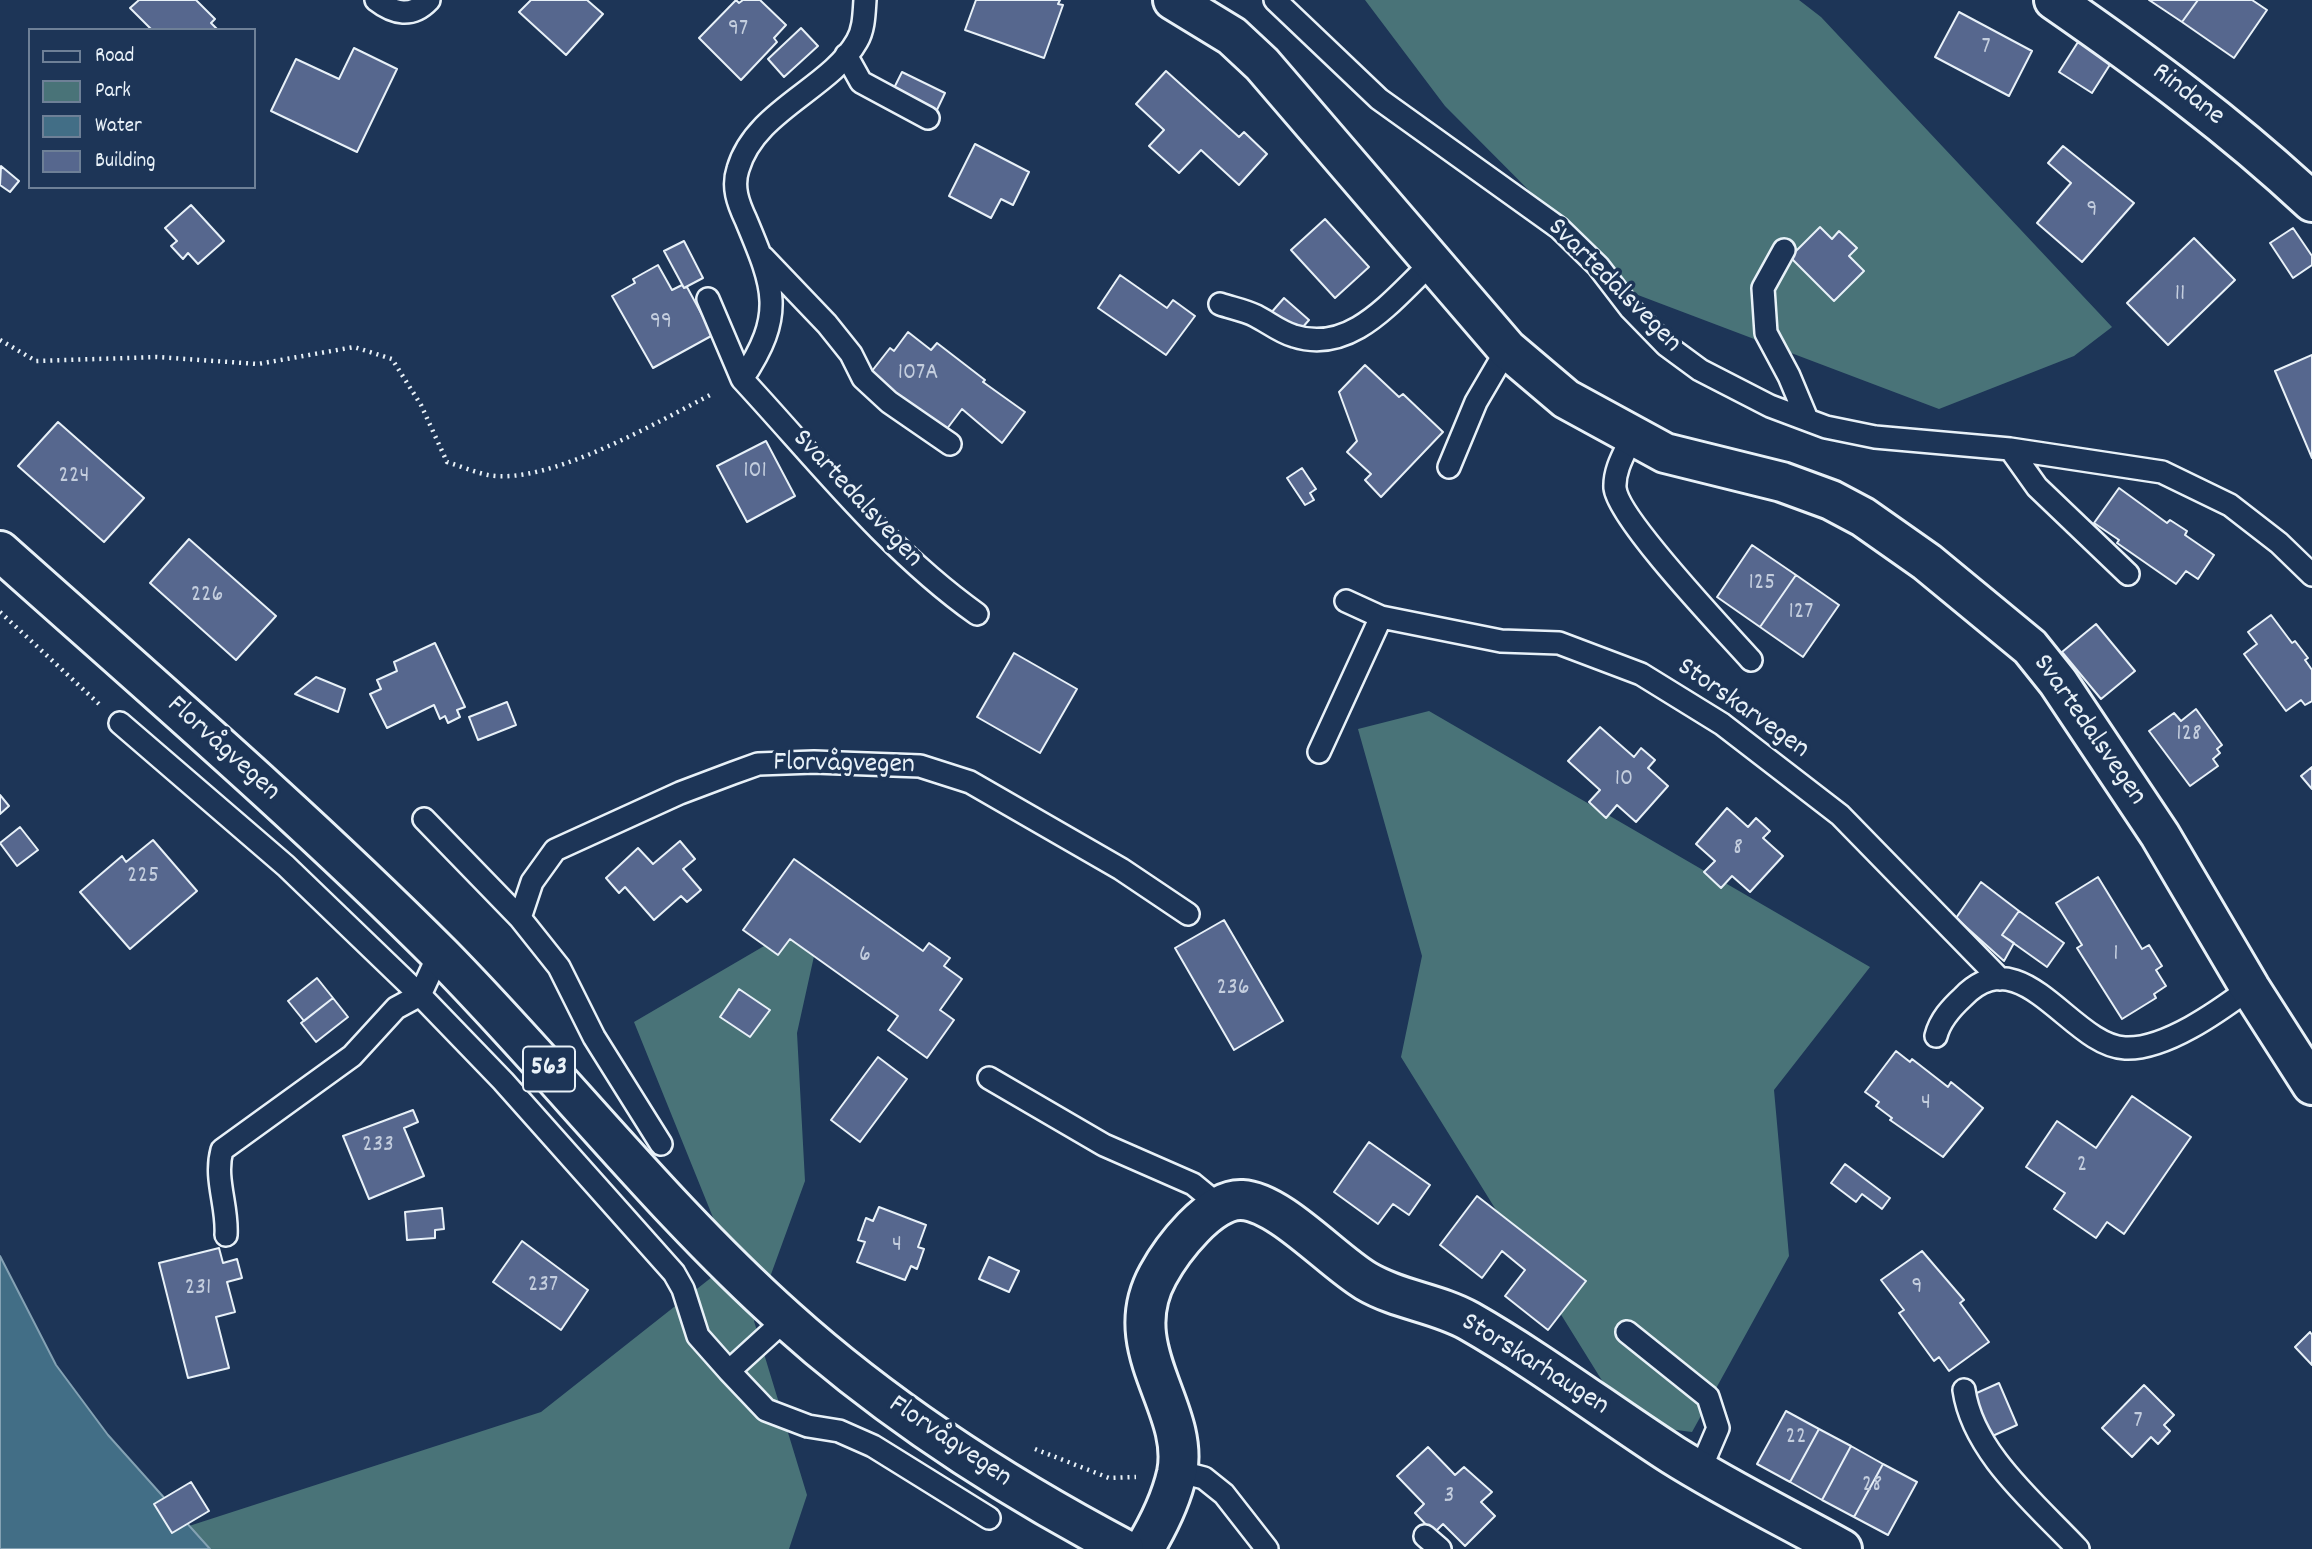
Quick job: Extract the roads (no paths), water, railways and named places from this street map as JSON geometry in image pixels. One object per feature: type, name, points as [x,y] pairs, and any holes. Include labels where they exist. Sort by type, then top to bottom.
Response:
[{"type":"street","name":"Svartedalsvegen","points":[[1173,0],[1222,30],[1262,64],[1507,349],[1566,400],[1632,438],[1665,453],[1782,482],[1831,500],[1863,517],[1919,555],[2030,647],[2058,682],[2160,835],[2250,988],[2312,1085]]},
{"type":"street","name":"Rindane","points":[[2054,0],[2194,100],[2267,160],[2312,202]]},
{"type":"street","name":"Florvågvegen","points":[[0,551],[333,851],[439,954],[526,1043],[694,1229],[786,1319],[928,1432],[1029,1496],[1124,1549]]},
{"type":"street","name":"Storskarhaugen","points":[[1144,1549],[1160,1522],[1177,1471],[1175,1435],[1146,1338],[1146,1304],[1157,1277],[1173,1250],[1193,1226],[1222,1207],[1240,1200],[1268,1208],[1362,1278],[1386,1292],[1467,1320],[1700,1470],[1842,1549]]},
{"type":"lane","points":[[376,0],[390,10],[404,13],[421,8],[429,0]]},
{"type":"lane","points":[[743,379],[763,347],[772,313],[773,294],[760,252],[737,199],[738,167],[746,150],[775,115],[846,55],[862,28],[865,0]]},
{"type":"lane","name":"Svartedalsvegen","points":[[1275,0],[1379,99],[1559,228],[1598,266],[1631,309],[1666,345],[1700,370],[1770,405],[1826,427],[1875,436],[2010,449],[2162,472],[2230,505],[2279,543],[2312,575]]},
{"type":"lane","points":[[846,55],[861,82],[928,118]]},
{"type":"lane","points":[[1784,250],[1763,288],[1766,333],[1789,376],[1807,419]]},
{"type":"lane","points":[[760,252],[827,324],[850,354],[863,378],[889,402],[950,444]]},
{"type":"lane","points":[[1220,304],[1254,315],[1292,336],[1308,340],[1340,337],[1364,327],[1433,262]]},
{"type":"lane","name":"Svartedalsvegen","points":[[708,299],[743,379],[909,558],[935,584],[977,614]]},
{"type":"lane","points":[[1449,467],[1476,402],[1507,349]]},
{"type":"lane","points":[[1632,438],[1616,472],[1615,491],[1623,507],[1683,586],[1751,660]]},
{"type":"lane","points":[[2010,449],[2036,487],[2128,574]]},
{"type":"lane","name":"Storskarvegen","points":[[1346,601],[1381,617],[1500,641],[1559,643],[1641,674],[1722,724],[1840,815],[2000,979],[2017,982],[2053,1003],[2089,1033],[2122,1048],[2139,1048],[2175,1036],[2250,988]]},
{"type":"lane","points":[[1319,752],[1381,617]]},
{"type":"lane","name":"Florvågvegen","points":[[120,723],[286,866],[420,995],[503,1081],[674,1273],[683,1289],[698,1336],[766,1410],[808,1426],[839,1431],[873,1446],[989,1518]]},
{"type":"lane","name":"Florvågvegen","points":[[520,918],[532,882],[555,850],[680,793],[758,764],[814,762],[919,766],[970,782],[1121,869],[1188,914]]},
{"type":"lane","points":[[424,820],[520,918],[559,967],[594,1037],[661,1144]]},
{"type":"lane","points":[[226,1236],[225,1201],[219,1179],[222,1150],[352,1056],[396,1008],[420,995],[439,954]]},
{"type":"lane","points":[[1936,1036],[1950,1009],[1971,988],[1984,981],[2000,979]]},
{"type":"lane","points":[[989,1078],[1104,1145],[1193,1184],[1222,1207]]},
{"type":"lane","points":[[729,1371],[786,1319]]},
{"type":"lane","points":[[1627,1332],[1708,1397],[1718,1428],[1700,1470]]},
{"type":"lane","points":[[1964,1390],[1969,1417],[1987,1446],[2015,1481],[2078,1549]]},
{"type":"lane","points":[[1177,1471],[1204,1478],[1224,1494],[1267,1549]]},
{"type":"water","points":[[0,1256],[56,1365],[108,1435],[210,1549],[0,1549]]}]
